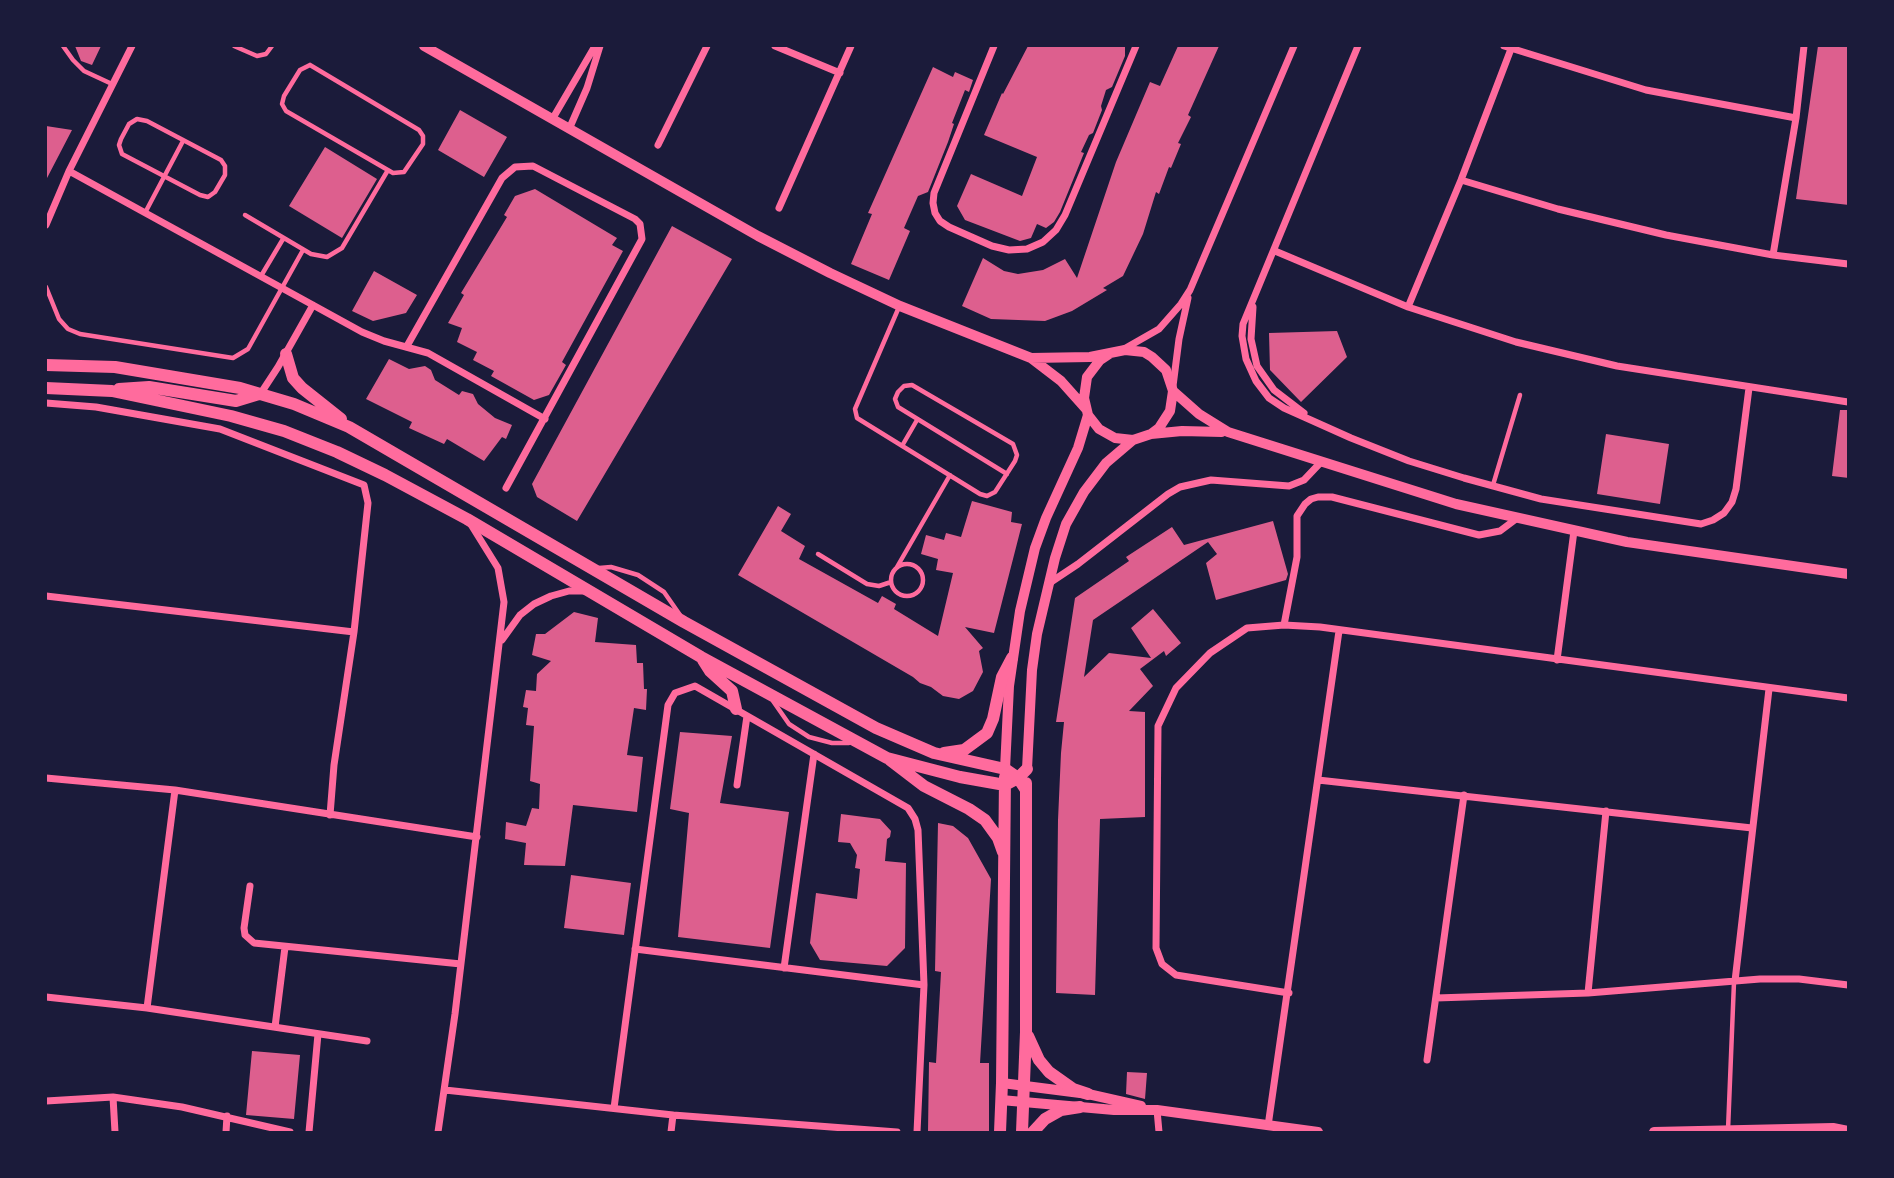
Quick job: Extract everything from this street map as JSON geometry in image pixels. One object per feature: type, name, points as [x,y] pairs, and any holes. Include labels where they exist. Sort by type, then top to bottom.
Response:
[{"type":"main road","points":[[286,354],[293,378],[349,427]]},
{"type":"main road","points":[[46,365],[150,371],[261,393],[349,427],[684,622],[876,728],[934,753],[1005,769],[1024,779]]},
{"type":"main road","points":[[112,391],[149,387],[236,401],[261,393]]},
{"type":"main road","points":[[46,388],[112,391],[231,416],[284,431],[385,475],[467,519],[701,657],[887,758],[924,786],[985,820],[998,838],[1005,859]]},
{"type":"main road","points":[[701,657],[710,671],[732,691],[741,712]]},
{"type":"main road","points":[[934,753],[964,750],[987,733],[993,719],[1002,677],[1012,657]]},
{"type":"main road","points":[[887,758],[960,777],[1005,785],[1024,779]]},
{"type":"main road","points":[[1000,1132],[1005,769]]},
{"type":"main road","points":[[1022,1132],[1026,1032],[1024,779]]},
{"type":"main road","points":[[1026,1032],[1031,1046],[1049,1072],[1073,1089],[1088,1094]]},
{"type":"main road","points":[[1033,1132],[1045,1119],[1061,1110],[1080,1107]]},
{"type":"street","points":[[46,225],[53,204],[132,46]]},
{"type":"street","points":[[424,46],[758,236],[830,274],[900,306],[1031,358],[1061,381],[1093,423],[1115,438],[1133,440]]},
{"type":"street","points":[[554,118],[598,46]]},
{"type":"street","points":[[570,127],[587,88],[598,46]]},
{"type":"street","points":[[658,145],[707,46]]},
{"type":"street","points":[[775,46],[840,73]]},
{"type":"street","points":[[779,208],[852,46]]},
{"type":"street","points":[[994,46],[934,193],[933,203],[935,213],[948,227],[992,246],[1009,250],[1027,249],[1043,242],[1056,230],[1065,215],[1136,46]]},
{"type":"street","points":[[1005,769],[1012,657],[1020,611],[1035,548],[1078,448],[1087,412],[1084,387],[1087,377],[1100,360],[1159,328],[1190,290],[1294,46]]},
{"type":"street","points":[[1358,46],[1254,299],[1250,329],[1251,348],[1256,366],[1274,390],[1311,420],[1409,461],[1541,499],[1701,523],[1713,520],[1728,508],[1736,489],[1749,388]]},
{"type":"street","points":[[1773,255],[1796,118],[1804,46]]},
{"type":"street","points":[[1408,307],[1461,180],[1508,47],[1646,90],[1796,118]]},
{"type":"street","points":[[407,346],[502,178],[516,167],[533,166],[635,219],[643,231],[642,239],[506,488]]},
{"type":"street","points":[[69,171],[373,337],[428,352],[545,419]]},
{"type":"street","points":[[1461,180],[1558,209],[1666,235],[1773,255],[1849,264]]},
{"type":"street","points":[[1275,251],[1408,307],[1516,342],[1616,366],[1849,402]]},
{"type":"street","points":[[1151,434],[1166,420],[1170,411],[1179,339],[1190,290]]},
{"type":"street","points":[[261,393],[313,305]]},
{"type":"street","points":[[1031,358],[1070,358],[1134,350],[1153,357],[1166,370],[1173,390],[1199,414],[1228,432],[1444,501],[1627,542],[1849,574]]},
{"type":"street","points":[[46,404],[96,407],[220,429],[359,482],[367,491],[369,503],[354,632],[334,765],[330,815]]},
{"type":"street","points":[[1024,779],[1032,670],[1047,585],[1066,524],[1084,492],[1106,463],[1133,440],[1151,434],[1182,431],[1228,432]]},
{"type":"street","points":[[1047,585],[1180,487],[1211,480],[1289,486],[1304,480],[1322,461]]},
{"type":"street","points":[[1284,625],[1297,557],[1297,516],[1311,499],[1325,496],[1479,535],[1500,531],[1516,519]]},
{"type":"street","points":[[438,1132],[477,837],[504,602],[498,568],[467,519]]},
{"type":"street","points":[[1557,660],[1574,531]]},
{"type":"street","points":[[500,644],[514,622],[534,604],[569,591],[587,591]]},
{"type":"street","points":[[46,596],[354,632]]},
{"type":"street","points":[[1289,993],[1176,975],[1162,964],[1156,948],[1158,726],[1176,688],[1210,653],[1247,628],[1284,625],[1339,631],[1849,698]]},
{"type":"street","points":[[1268,1126],[1339,631]]},
{"type":"street","points":[[614,1108],[668,705],[675,693],[695,686],[908,808],[915,819],[918,830],[924,985],[918,1132]]},
{"type":"street","points":[[1735,981],[1769,689]]},
{"type":"street","points":[[737,785],[741,712]]},
{"type":"street","points":[[784,968],[814,754]]},
{"type":"street","points":[[46,778],[175,790],[477,837]]},
{"type":"street","points":[[1318,780],[1752,828]]},
{"type":"street","points":[[147,1009],[175,790]]},
{"type":"street","points":[[1427,1060],[1464,795]]},
{"type":"street","points":[[1588,993],[1606,811]]},
{"type":"street","points":[[250,886],[245,935],[254,943],[461,964]]},
{"type":"street","points":[[275,1027],[285,947]]},
{"type":"street","points":[[635,949],[924,985]]},
{"type":"street","points":[[1436,998],[1588,993],[1790,979],[1849,985]]},
{"type":"street","points":[[46,997],[367,1041]]},
{"type":"street","points":[[309,1132],[318,1034]]},
{"type":"street","points":[[1002,1083],[1088,1094],[1157,1110],[1318,1132]]},
{"type":"street","points":[[445,1090],[673,1115],[897,1132]]},
{"type":"street","points":[[113,1097],[115,1132]]},
{"type":"street","points":[[46,1101],[113,1097],[227,1116],[290,1132]]},
{"type":"street","points":[[1001,1100],[1114,1110],[1157,1110]]},
{"type":"street","points":[[1157,1110],[1159,1132]]},
{"type":"street","points":[[671,1132],[673,1115]]},
{"type":"street","points":[[226,1132],[227,1116]]},
{"type":"street","points":[[1654,1132],[1833,1128],[1849,1131]]},
{"type":"lane","points":[[63,46],[84,71],[112,84]]},
{"type":"lane","points":[[234,46],[257,56],[266,54],[272,46]]},
{"type":"lane","points":[[314,66],[419,130],[423,136],[423,144],[406,169],[397,174],[388,170],[286,111],[283,99],[303,67],[314,66]]},
{"type":"lane","points":[[137,119],[146,121],[221,160],[225,166],[225,174],[215,192],[208,197],[164,177],[122,154],[119,145],[129,124],[137,119]]},
{"type":"lane","points":[[145,211],[183,141]]},
{"type":"lane","points":[[245,215],[303,250],[319,257],[327,257],[342,248],[388,170]]},
{"type":"lane","points":[[261,276],[283,239]]},
{"type":"lane","points":[[46,287],[59,319],[68,329],[80,334],[226,359],[239,356],[248,349],[303,250]]},
{"type":"lane","points":[[900,306],[855,408],[857,418],[980,494],[987,496],[995,492],[1007,474],[1017,456],[1013,444],[912,385],[904,386],[898,392],[895,399],[898,407],[1007,474]]},
{"type":"lane","points":[[1493,485],[1520,395]]},
{"type":"lane","points":[[902,446],[917,421]]},
{"type":"lane","points":[[897,567],[913,565],[920,570],[922,586],[917,593],[901,595],[894,590],[892,574],[950,475]]},
{"type":"lane","points":[[818,554],[867,584],[879,586],[891,582]]},
{"type":"lane","points":[[770,694],[782,715],[799,731],[820,741],[855,742]]},
{"type":"lane","points":[[1728,1130],[1735,981]]},
{"type":"building","points":[[75,46],[101,46],[92,65],[81,61]]},
{"type":"building","points":[[1028,46],[1125,46],[1125,56],[1112,87],[1106,90],[1102,110],[1093,133],[1089,135],[1081,152],[1084,153],[1060,212],[1046,228],[1037,224],[1031,238],[1020,241],[965,220],[957,206],[971,174],[1022,196],[1037,157],[984,135],[1002,93]]},
{"type":"building","points":[[1178,46],[1219,46],[1188,115],[1191,117],[1178,143],[1181,144],[1171,168],[1169,167],[1159,194],[1156,192],[1143,234],[1123,276],[1103,288],[1107,290],[1072,311],[1045,321],[991,319],[962,306],[983,258],[1004,271],[1018,274],[1043,270],[1065,259],[1077,278],[1116,162],[1150,82],[1160,86]]},
{"type":"building","points":[[1818,46],[1849,46],[1849,205],[1796,199]]},
{"type":"building","points":[[933,67],[953,77],[955,72],[973,80],[969,92],[965,90],[928,192],[918,196],[904,228],[910,231],[889,280],[851,264],[872,214],[868,213]]},
{"type":"building","points":[[460,110],[507,137],[484,177],[438,150]]},
{"type":"building","points":[[46,126],[72,130],[46,180]]},
{"type":"building","points":[[325,147],[377,179],[342,238],[289,206]]},
{"type":"building","points":[[535,189],[617,238],[612,245],[623,251],[562,362],[566,365],[549,395],[534,400],[491,376],[494,371],[473,360],[477,352],[457,342],[462,328],[448,323],[464,295],[461,293],[507,217],[504,215],[515,196]]},
{"type":"building","points":[[672,226],[732,259],[577,521],[537,497],[532,484]]},
{"type":"building","points":[[374,271],[417,295],[406,313],[373,321],[352,311]]},
{"type":"building","points":[[1337,331],[1347,357],[1301,402],[1270,370],[1269,333]]},
{"type":"building","points":[[389,359],[409,369],[425,366],[431,370],[435,380],[459,395],[462,391],[473,394],[478,404],[495,418],[512,425],[506,439],[502,437],[484,461],[447,439],[444,444],[409,428],[412,422],[366,399]]},
{"type":"building","points":[[1840,410],[1849,410],[1849,478],[1832,476]]},
{"type":"building","points":[[1606,434],[1669,444],[1660,504],[1597,494]]},
{"type":"building","points":[[972,501],[1012,512],[1011,522],[1022,524],[994,633],[965,627],[983,648],[979,651],[983,672],[973,691],[959,699],[943,696],[738,575],[778,506],[791,514],[781,531],[805,546],[799,559],[878,603],[882,596],[896,604],[894,609],[938,636],[953,573],[936,570],[938,559],[921,554],[926,535],[944,540],[946,533],[961,537]]},
{"type":"building","points":[[1273,521],[1288,574],[1286,580],[1216,600],[1206,563],[1217,554],[1208,542],[1093,620],[1084,677],[1109,653],[1151,658],[1131,628],[1153,609],[1181,643],[1166,656],[1164,651],[1140,669],[1153,686],[1129,711],[1145,712],[1145,817],[1100,819],[1095,995],[1056,993],[1058,820],[1064,722],[1056,722],[1075,598],[1129,561],[1126,557],[1172,527],[1184,545]]},
{"type":"building","points":[[574,612],[598,618],[595,642],[636,645],[637,663],[643,663],[644,689],[647,689],[646,710],[634,708],[627,755],[643,757],[637,812],[573,805],[565,866],[524,865],[526,843],[505,839],[506,822],[526,826],[532,808],[539,809],[540,784],[530,781],[534,726],[526,725],[528,708],[523,707],[526,690],[536,691],[537,674],[551,661],[532,655],[536,634],[545,634]]},
{"type":"building","points":[[680,732],[732,736],[720,803],[789,812],[770,948],[678,937],[689,813],[670,809]]},
{"type":"building","points":[[841,814],[880,819],[891,831],[887,839],[885,861],[906,863],[905,948],[887,966],[820,960],[810,943],[816,893],[857,899],[860,869],[855,868],[857,855],[850,843],[838,842]]},
{"type":"building","points":[[938,823],[953,826],[968,838],[991,879],[980,1063],[989,1063],[989,1132],[928,1132],[929,1062],[936,1063],[941,972],[935,971]]},
{"type":"building","points":[[571,875],[631,883],[624,935],[564,928]]},
{"type":"building","points":[[252,1051],[300,1055],[294,1119],[246,1115]]},
{"type":"building","points":[[1127,1072],[1147,1073],[1145,1099],[1126,1094]]}]
